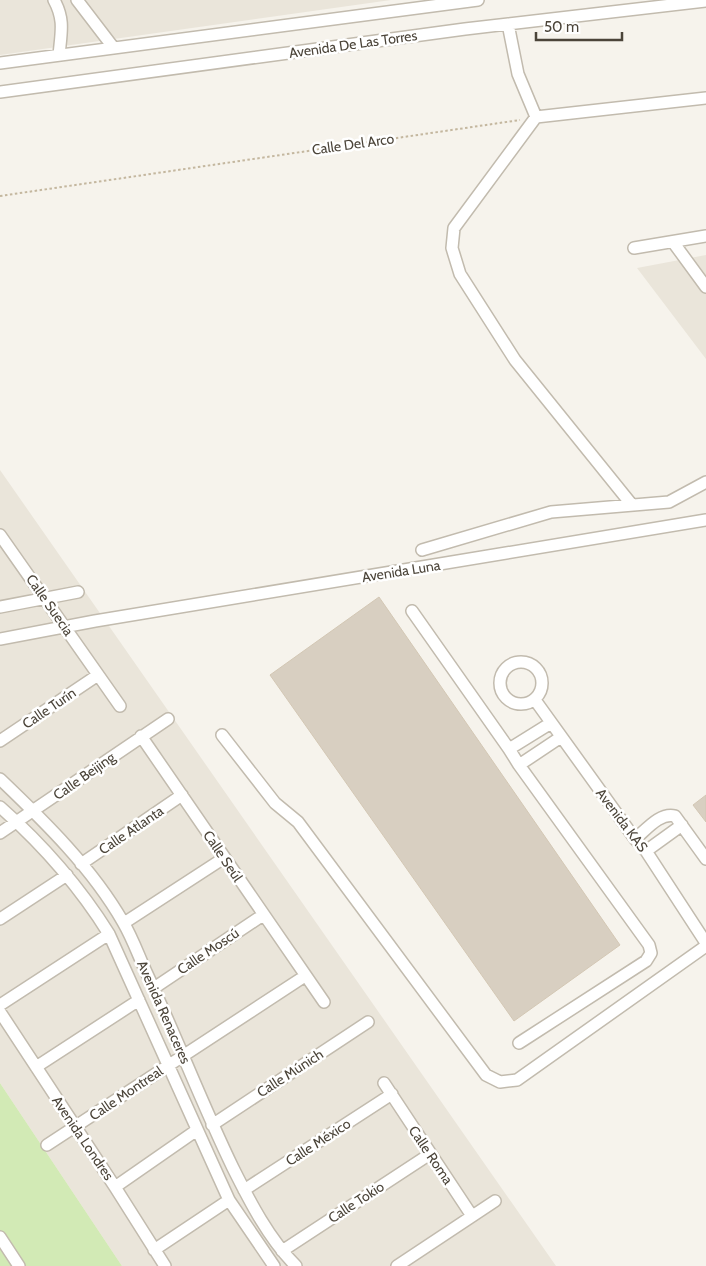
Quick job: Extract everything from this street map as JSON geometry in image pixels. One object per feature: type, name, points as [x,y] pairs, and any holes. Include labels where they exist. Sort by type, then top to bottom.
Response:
[{"type":"street","points":[[54,0],[61,14],[62,26],[59,55]]},
{"type":"street","points":[[77,0],[113,47]]},
{"type":"street","name":"Avenida De Las Torres","points":[[0,63],[478,0]]},
{"type":"street","name":"Avenida De Las Torres","points":[[0,92],[508,24],[706,1]]},
{"type":"street","points":[[508,24],[518,74],[536,118]]},
{"type":"street","points":[[632,505],[515,360],[460,274],[452,248],[454,228],[536,118],[706,98]]},
{"type":"street","points":[[634,248],[706,236]]},
{"type":"street","points":[[673,242],[706,288]]},
{"type":"street","points":[[422,550],[551,512],[669,502],[706,482]]},
{"type":"street","name":"Avenida Luna","points":[[0,639],[95,621],[706,520]]},
{"type":"street","name":"Calle Suecia","points":[[0,535],[66,626],[120,706]]},
{"type":"street","points":[[0,606],[78,592]]},
{"type":"street","points":[[412,610],[649,945],[651,953],[646,961],[519,1043]]},
{"type":"street","name":"Calle Turín","points":[[0,741],[98,675]]},
{"type":"street","name":"Avenida KAS","points":[[535,700],[635,839],[646,851],[706,944]]},
{"type":"street","name":"Calle Beijing","points":[[0,833],[168,719]]},
{"type":"street","points":[[509,749],[550,723]]},
{"type":"street","points":[[222,735],[275,802],[298,822],[486,1075],[500,1082],[517,1080],[706,944]]},
{"type":"street","name":"Calle Seúl","points":[[141,736],[324,1002]]},
{"type":"street","points":[[520,765],[561,737]]},
{"type":"street","name":"Avenida Renaceres","points":[[0,779],[33,811],[81,864],[124,923],[184,1055],[212,1125],[244,1190],[282,1251],[296,1266]]},
{"type":"street","name":"Calle Atlanta","points":[[81,864],[182,795]]},
{"type":"street","name":"Avenida Renaceres","points":[[0,807],[17,822],[67,875],[86,899],[109,934],[229,1200],[267,1264]]},
{"type":"street","points":[[635,839],[663,816],[670,814],[676,816],[706,859]]},
{"type":"street","points":[[646,851],[682,825]]},
{"type":"street","points":[[124,923],[224,858]]},
{"type":"street","points":[[0,918],[67,875]]},
{"type":"street","name":"Calle Moscú","points":[[154,988],[263,915]]},
{"type":"street","points":[[0,1006],[109,934]]},
{"type":"street","name":"Calle Montreal","points":[[47,1145],[305,976]]},
{"type":"street","points":[[36,1067],[139,1000]]},
{"type":"street","name":"Avenida Londres","points":[[0,1012],[165,1266]]},
{"type":"street","name":"Calle Múnich","points":[[212,1125],[368,1022]]},
{"type":"street","name":"Calle Roma","points":[[384,1083],[472,1216]]},
{"type":"street","name":"Calle México","points":[[244,1190],[392,1094]]},
{"type":"street","points":[[115,1187],[197,1130]]},
{"type":"street","name":"Calle Tokio","points":[[282,1251],[430,1154]]},
{"type":"street","points":[[154,1250],[229,1200]]},
{"type":"street","points":[[397,1266],[495,1201]]},
{"type":"street","points":[[0,1237],[19,1266]]},
{"type":"path","name":"Calle Del Arco","points":[[0,196],[536,118]]},
{"type":"shaded area","points":[[0,0],[391,0],[0,55]]},
{"type":"shaded area","points":[[706,255],[706,359],[637,268]]},
{"type":"shaded area","points":[[0,470],[556,1266],[122,1266],[0,1083]]},
{"type":"green space","points":[[0,1083],[122,1266],[0,1266]]},
{"type":"building","points":[[379,597],[620,945],[514,1021],[270,675]]},
{"type":"building","points":[[706,795],[706,822],[693,805]]}]
